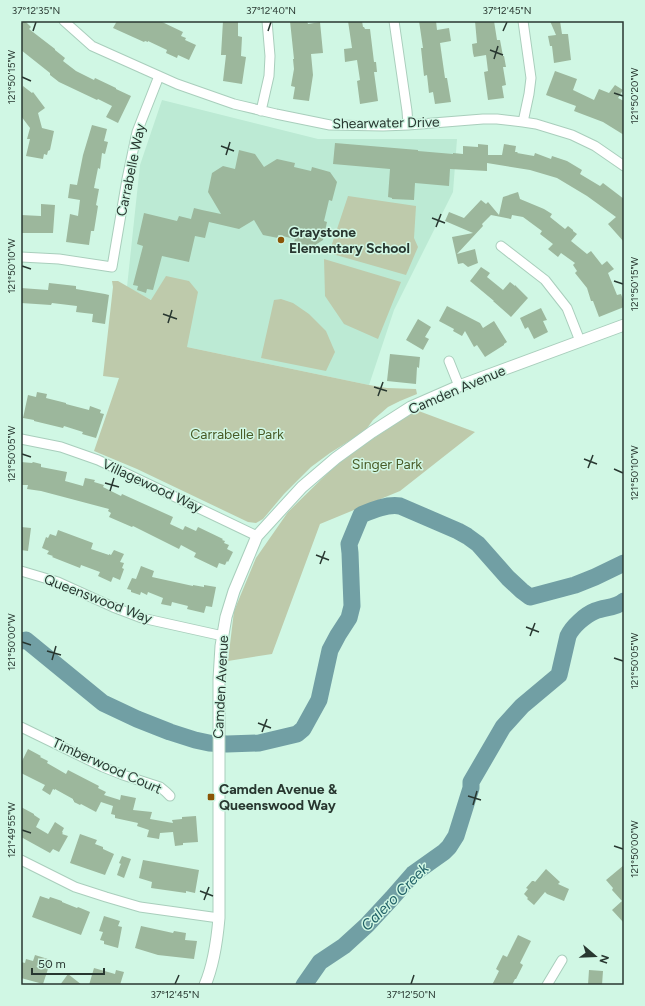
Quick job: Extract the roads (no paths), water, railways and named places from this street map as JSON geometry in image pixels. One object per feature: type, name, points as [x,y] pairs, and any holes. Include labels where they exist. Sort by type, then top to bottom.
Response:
[{"type":"street","name":"Shearwater Drive","points":[[64,21],[92,46],[177,84],[209,96],[261,111],[330,125],[408,125],[484,118],[523,122],[536,124],[572,135],[595,146],[624,166]]},
{"type":"street","points":[[261,111],[269,76],[270,56],[267,21]]},
{"type":"street","points":[[394,21],[408,125]]},
{"type":"street","points":[[523,21],[530,78],[529,94],[523,122]]},
{"type":"street","name":"Carrabelle Way","points":[[21,256],[59,259],[112,267],[127,179],[137,132],[160,76]]},
{"type":"street","points":[[501,246],[545,280],[567,308],[580,341]]},
{"type":"street","name":"Camden Avenue","points":[[205,985],[210,973],[216,946],[219,918],[219,679],[221,646],[226,617],[234,591],[257,536],[302,487],[336,458],[372,432],[411,407],[459,386],[624,325]]},
{"type":"street","points":[[449,362],[459,386]]},
{"type":"street","name":"Villagewood Way","points":[[21,439],[61,447],[98,460],[257,536]]},
{"type":"street","name":"Queenswood Way","points":[[21,571],[58,582],[113,607],[142,618],[223,636]]},
{"type":"street","name":"Timberwood Court","points":[[21,727],[103,767],[160,787],[170,796]]},
{"type":"street","points":[[21,860],[74,887],[140,907],[219,918]]},
{"type":"street","points":[[547,985],[562,960]]},
{"type":"waterway","points":[[21,641],[26,640],[103,703],[137,719],[170,732],[209,743],[259,743],[297,734],[303,729],[319,700],[330,650],[349,618],[352,606],[349,544],[361,515],[375,509],[400,506],[458,531],[478,544],[508,578],[530,597],[575,585],[624,563]]},
{"type":"waterway","name":"Calero Creek","points":[[304,985],[320,962],[344,946],[367,925],[413,874],[449,847],[456,836],[471,788],[471,782],[503,727],[522,706],[559,675],[568,636],[572,629],[587,615],[618,605],[624,601]]},
{"type":"place","name":"Graystone Elementary School","points":[[281,240]]},
{"type":"place","name":"Camden Avenue & Queenswood Way","points":[[211,797]]},
{"type":"park label","name":"Carrabelle Park","points":[[237,434]]},
{"type":"park label","name":"Singer Park","points":[[387,464]]}]
